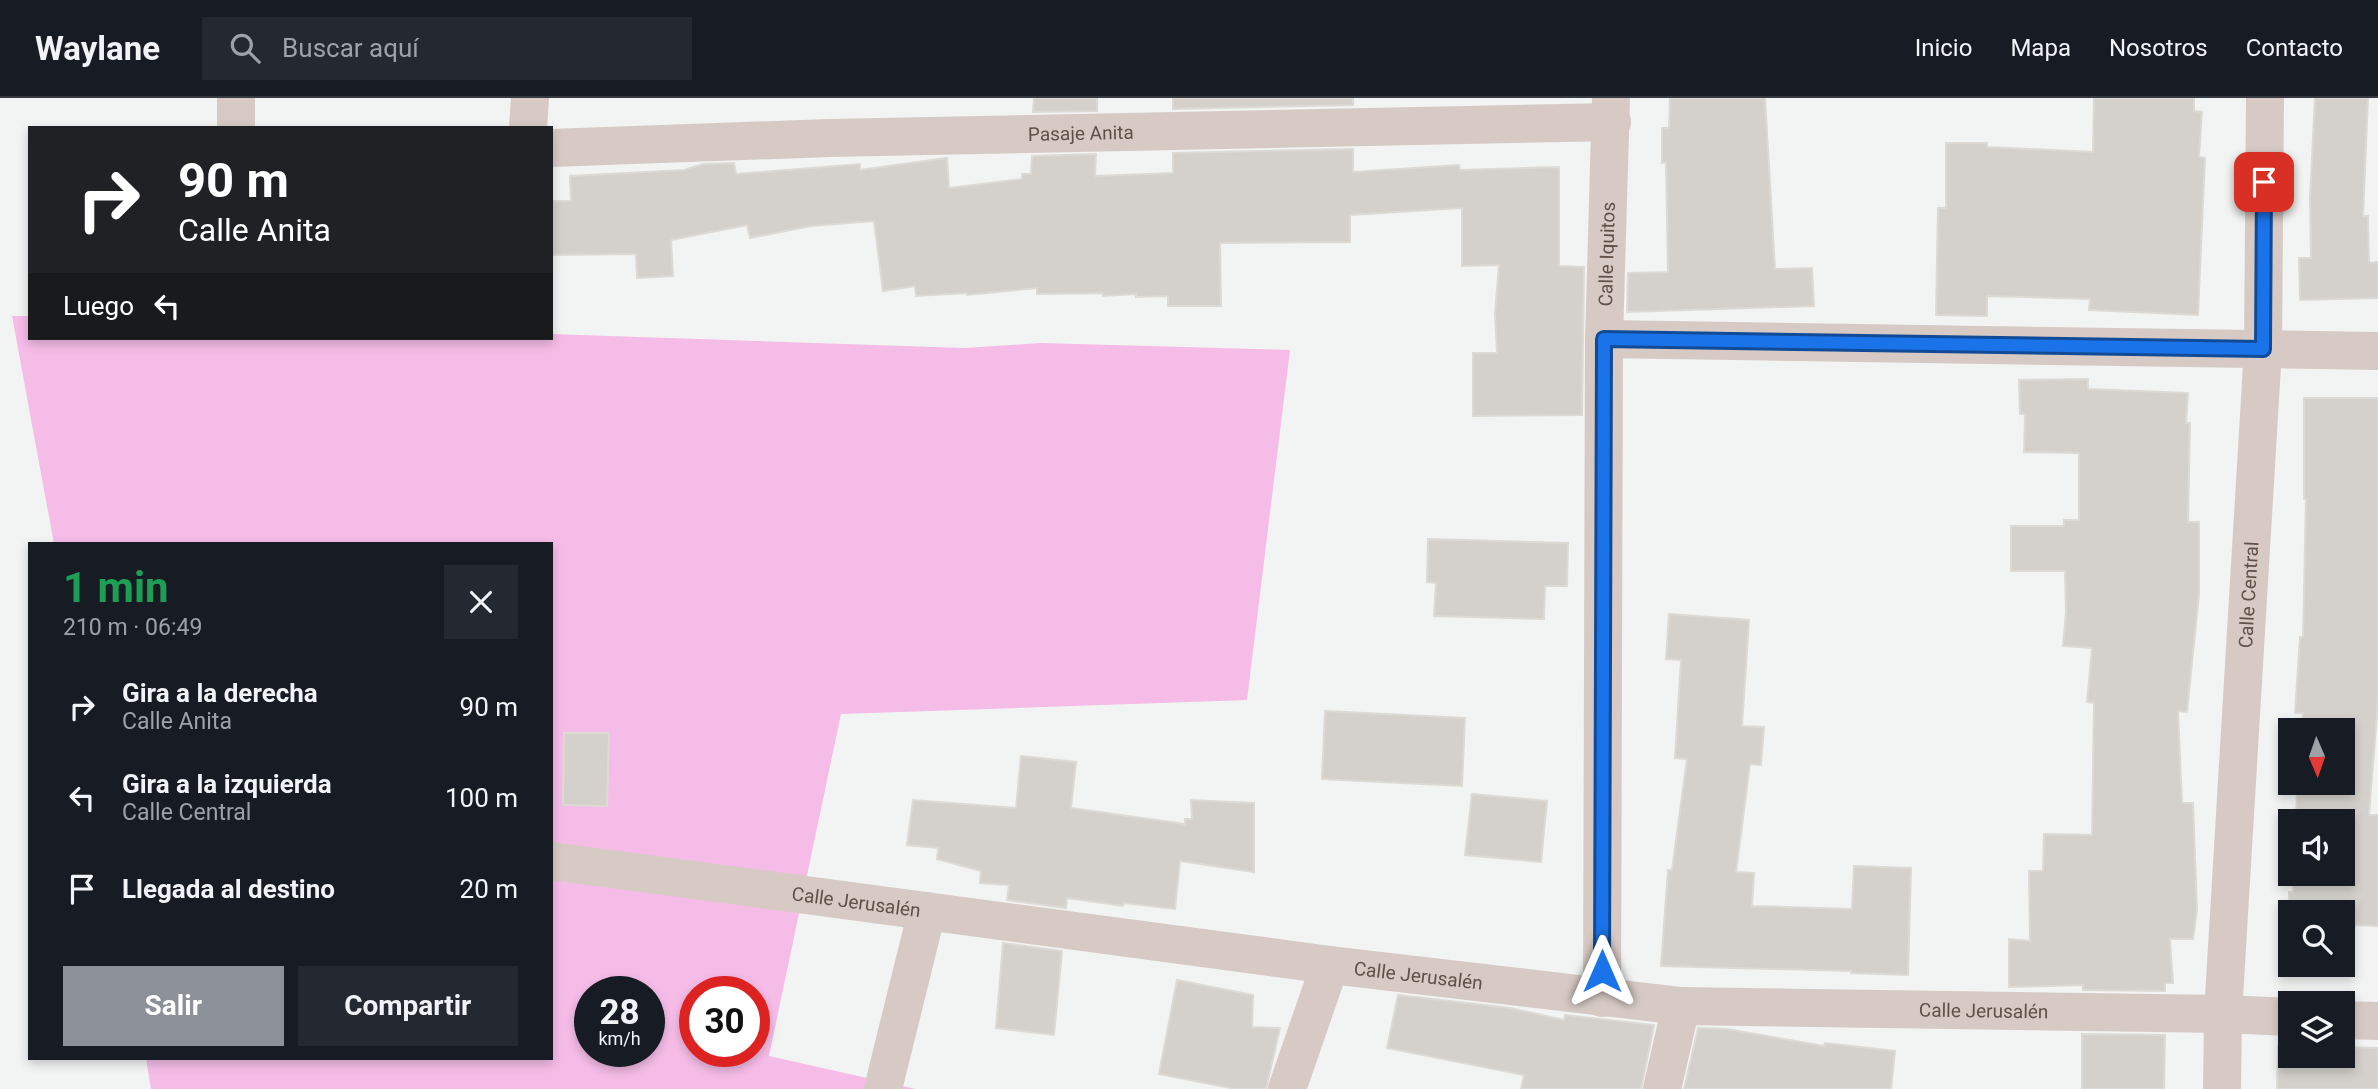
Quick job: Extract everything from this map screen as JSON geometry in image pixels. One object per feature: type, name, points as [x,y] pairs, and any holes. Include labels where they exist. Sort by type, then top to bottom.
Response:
[{"type":"street","points":[[236,98],[236,126]]},
{"type":"street","points":[[528,126],[530,98]]},
{"type":"street","name":"Calle Central","points":[[2222,1089],[2223,1014],[2263,349],[2265,98]]},
{"type":"street","name":"Pasaje Anita","points":[[553,148],[1611,110]]},
{"type":"street","name":"Calle Iquitos","points":[[1602,998],[1604,339],[1611,110]]},
{"type":"street","points":[[1604,339],[2378,351]]},
{"type":"street","name":"Calle Jerusalén","points":[[553,862],[1330,965],[1681,1006],[2278,1016]]},
{"type":"street","points":[[883,1089],[927,911]]},
{"type":"street","points":[[1287,1089],[1330,965]]},
{"type":"street","points":[[1662,1089],[1681,1006]]},
{"type":"street","points":[[2355,1020],[2378,1021]]},
{"type":"shaded area","points":[[12,316],[28,316],[28,340],[553,340],[553,334],[965,348],[1041,343],[1290,350],[1247,700],[841,714],[770,1051],[770,976],[679,976],[679,1067],[770,1067],[770,1056],[916,1089],[151,1089],[146,1060],[553,1060],[553,542],[54,542]]},
{"type":"building","points":[[1034,98],[1097,98],[1097,111],[1033,112]]},
{"type":"building","points":[[1173,98],[1353,98],[1353,105],[1173,109]]},
{"type":"building","points":[[1670,98],[1765,98],[1775,269],[1812,268],[1814,306],[1627,312],[1628,273],[1668,272],[1666,162],[1662,163],[1662,128],[1669,128]]},
{"type":"building","points":[[2094,98],[2194,98],[2194,111],[2202,112],[2199,157],[2205,158],[2198,315],[2089,310],[2090,299],[1987,296],[1987,316],[1936,315],[1938,208],[1946,208],[1946,143],[1987,143],[1987,147],[2093,152]]},
{"type":"building","points":[[2315,98],[2368,98],[2363,216],[2368,216],[2369,263],[2378,262],[2378,298],[2300,300],[2299,258],[2311,258],[2310,198]]},
{"type":"building","points":[[1353,149],[1353,172],[1459,165],[1460,170],[1559,167],[1559,266],[1584,267],[1582,415],[1473,416],[1473,353],[1497,353],[1495,313],[1499,265],[1462,266],[1462,208],[1350,215],[1350,242],[1220,243],[1221,306],[1168,306],[1168,296],[1037,294],[1037,288],[967,295],[916,296],[915,286],[883,291],[874,221],[811,226],[750,238],[747,225],[671,240],[673,276],[637,278],[636,254],[553,255],[553,201],[571,201],[570,176],[684,170],[703,164],[734,163],[736,174],[860,164],[860,170],[947,158],[949,188],[1022,179],[1022,174],[1031,174],[1032,156],[1096,154],[1095,176],[1173,173],[1173,153]]},
{"type":"building","points":[[2088,379],[2088,389],[2188,393],[2188,522],[2199,522],[2199,594],[2187,712],[2178,711],[2182,803],[2193,803],[2197,910],[2193,939],[2170,939],[2173,983],[2165,983],[2165,991],[2083,990],[2083,985],[2009,987],[2009,939],[2030,941],[2029,871],[2043,871],[2044,834],[2092,835],[2094,703],[2087,702],[2092,648],[2063,646],[2065,571],[2011,571],[2011,526],[2064,526],[2064,520],[2079,520],[2079,453],[2024,452],[2025,414],[2020,414],[2019,380]]},
{"type":"building","points":[[2304,398],[2378,398],[2378,702],[2369,815],[2378,815],[2378,926],[2355,925],[2355,900],[2289,900],[2289,892],[2293,892],[2293,886],[2355,886],[2355,809],[2296,809],[2297,795],[2356,794],[2356,718],[2302,718],[2303,713],[2295,713],[2300,637],[2303,637],[2306,499]]},
{"type":"building","points":[[1428,539],[1568,543],[1567,586],[1545,586],[1544,619],[1434,616],[1436,583],[1427,582]]},
{"type":"building","points":[[1669,614],[1749,620],[1742,726],[1764,727],[1761,765],[1750,764],[1736,872],[1754,873],[1752,906],[1852,909],[1854,866],[1911,868],[1908,975],[1661,966],[1668,870],[1672,870],[1687,759],[1675,758],[1681,660],[1666,659]]},
{"type":"building","points":[[1325,711],[1465,718],[1462,786],[1322,779]]},
{"type":"building","points":[[564,733],[609,733],[607,806],[563,805]]},
{"type":"building","points":[[1021,756],[1076,762],[1071,808],[1185,824],[1185,819],[1192,819],[1191,800],[1254,803],[1254,872],[1180,861],[1175,909],[1124,903],[1123,906],[1067,898],[1066,908],[1007,900],[1009,885],[980,883],[981,871],[937,859],[938,848],[907,845],[913,800],[1016,808]]},
{"type":"building","points":[[1472,794],[1547,801],[1541,862],[1465,855]]},
{"type":"building","points":[[1003,943],[1062,951],[1054,1035],[996,1028]]},
{"type":"building","points":[[1177,980],[1253,995],[1252,1027],[1280,1028],[1266,1089],[1235,1089],[1159,1074]]},
{"type":"building","points":[[1398,995],[1510,1008],[1564,1020],[1565,1015],[1654,1025],[1641,1089],[1521,1089],[1524,1075],[1387,1048]]},
{"type":"building","points":[[1698,1028],[1727,1029],[1824,1046],[1825,1043],[1895,1051],[1891,1089],[1684,1089]]},
{"type":"building","points":[[2082,1034],[2165,1035],[2164,1089],[2082,1089]]},
{"type":"building","points":[[2278,1046],[2278,1068],[2355,1068],[2355,1047],[2378,1048],[2378,1089],[2277,1089]]},
{"type":"route","points":[[1602,971],[1604,339],[2263,349],[2264,182]]}]
